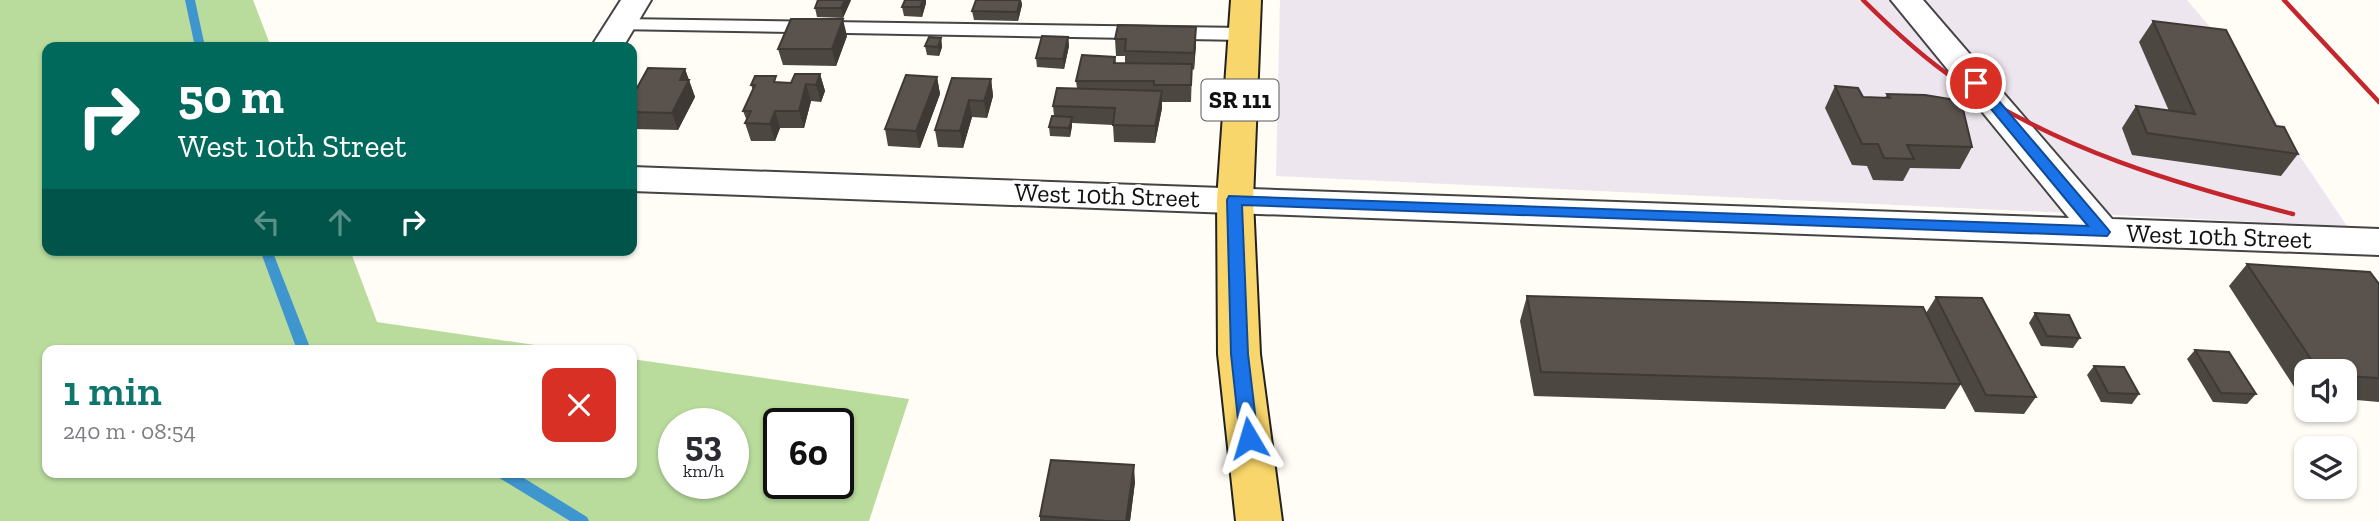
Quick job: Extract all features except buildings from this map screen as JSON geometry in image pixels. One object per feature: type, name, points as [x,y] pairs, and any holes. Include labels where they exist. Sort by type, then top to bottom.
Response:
[{"type":"main road","name":"SR 111","points":[[1246,0],[1235,200],[1239,354],[1259,521]]},
{"type":"street","points":[[1906,0],[2102,232]]},
{"type":"street","name":"West 10th Street","points":[[637,179],[2379,242]]},
{"type":"lane","points":[[621,24],[1244,34]]},
{"type":"shaded area","points":[[1280,0],[2187,0],[2223,42],[2347,226],[1276,176]]},
{"type":"green space","points":[[0,0],[253,0],[269,42],[42,42],[42,256],[352,256],[377,322],[535,345],[42,345],[42,478],[637,478],[637,360],[909,399],[869,521],[0,521]]},
{"type":"waterway","points":[[190,0],[199,42]]},
{"type":"waterway","points":[[268,256],[302,345]]},
{"type":"waterway","points":[[511,478],[582,521]]},
{"type":"railway","points":[[1863,0],[1943,71],[2035,126],[2076,145],[2161,177],[2293,214]]},
{"type":"railway","points":[[2284,0],[2379,102]]},
{"type":"route","points":[[1249,438],[1239,354],[1235,200],[2102,232],[1976,83]]}]
